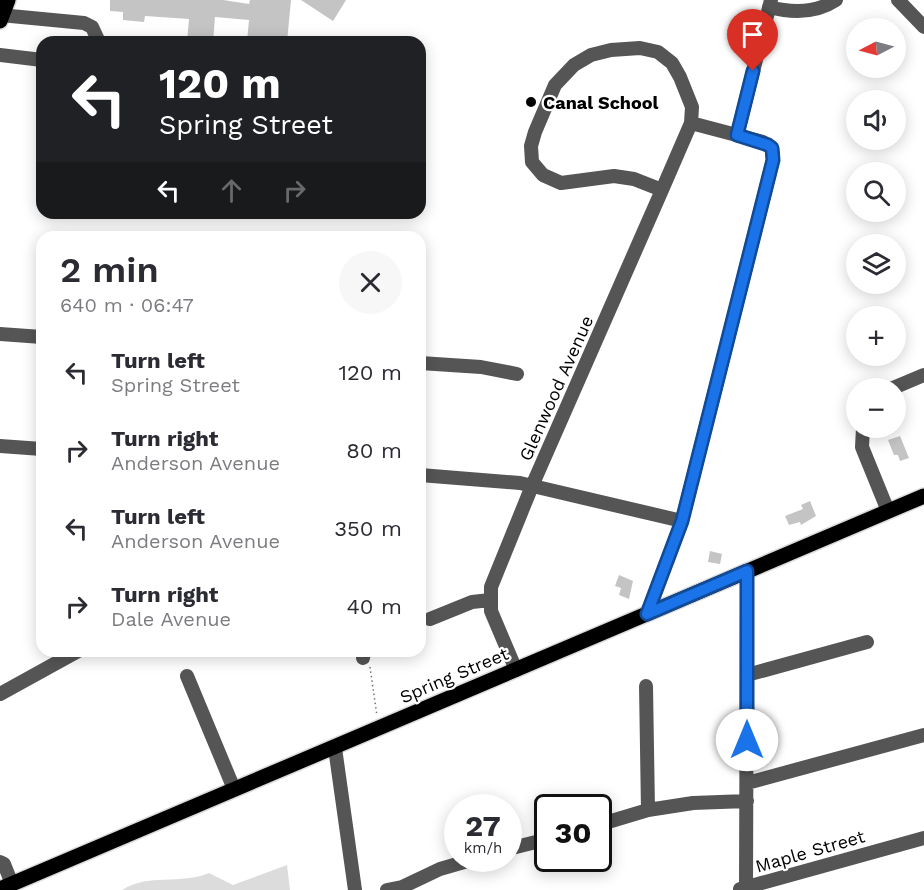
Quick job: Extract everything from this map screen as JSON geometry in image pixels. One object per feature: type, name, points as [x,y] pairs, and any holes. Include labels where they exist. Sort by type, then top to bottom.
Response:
[{"type":"main road","points":[[1,18],[8,0]]},
{"type":"main road","name":"Spring Street","points":[[6,887],[924,496]]},
{"type":"street","points":[[737,135],[770,3],[801,11],[822,8],[836,0]]},
{"type":"street","points":[[898,0],[924,27]]},
{"type":"street","points":[[1,18],[84,23],[92,27],[96,36]]},
{"type":"street","points":[[647,614],[682,521],[773,160],[772,148],[737,135],[691,123],[690,99],[672,63],[658,52],[640,48],[601,52],[574,65],[555,85],[539,122],[530,154],[537,168],[551,180],[561,183],[614,176],[662,190]]},
{"type":"street","points":[[0,55],[36,59]]},
{"type":"street","name":"Glenwood Avenue","points":[[490,600],[491,587],[532,486],[691,123]]},
{"type":"street","points":[[0,334],[36,337]]},
{"type":"street","points":[[426,363],[481,367],[517,374]]},
{"type":"street","points":[[906,383],[924,375]]},
{"type":"street","points":[[862,438],[862,447],[888,511]]},
{"type":"street","points":[[0,446],[36,449]]},
{"type":"street","points":[[426,475],[505,481],[682,521]]},
{"type":"street","points":[[744,889],[747,801],[747,571]]},
{"type":"street","points":[[430,619],[472,602],[490,600],[491,611],[516,670]]},
{"type":"street","points":[[747,675],[794,664],[867,642]]},
{"type":"street","points":[[0,694],[67,657]]},
{"type":"street","points":[[188,676],[234,789]]},
{"type":"street","points":[[646,686],[648,810]]},
{"type":"street","points":[[747,783],[924,735]]},
{"type":"street","points":[[335,748],[355,890]]},
{"type":"street","points":[[612,821],[648,810],[693,803],[747,801]]},
{"type":"street","name":"Maple Street","points":[[744,889],[924,838]]},
{"type":"street","points":[[0,862],[4,864],[6,887]]},
{"type":"street","points":[[387,890],[402,887],[444,868]]},
{"type":"path","points":[[366,657],[368,660],[378,719]]},
{"type":"shaded area","points":[[287,865],[290,890],[122,890],[143,882],[187,878],[209,873],[233,885]]},
{"type":"building","points":[[110,0],[223,0],[249,4],[250,0],[291,0],[288,36],[248,36],[249,20],[215,17],[213,36],[188,36],[189,19],[145,16],[144,22],[123,20],[123,12],[110,11]]},
{"type":"building","points":[[301,0],[346,0],[333,21]]},
{"type":"building","points":[[901,438],[909,458],[900,461],[898,455],[894,455],[888,440]]},
{"type":"building","points":[[810,501],[816,516],[801,525],[800,522],[789,525],[785,516],[803,509],[801,505]]},
{"type":"building","points":[[710,551],[722,554],[720,564],[708,562]]},
{"type":"building","points":[[619,575],[633,581],[629,599],[619,595],[621,588],[615,586]]},
{"type":"place","name":"Canal School","points":[[531,102]]},
{"type":"route","points":[[747,740],[747,571],[647,614],[682,521],[773,160],[772,148],[768,145],[737,135],[753,71]]}]
